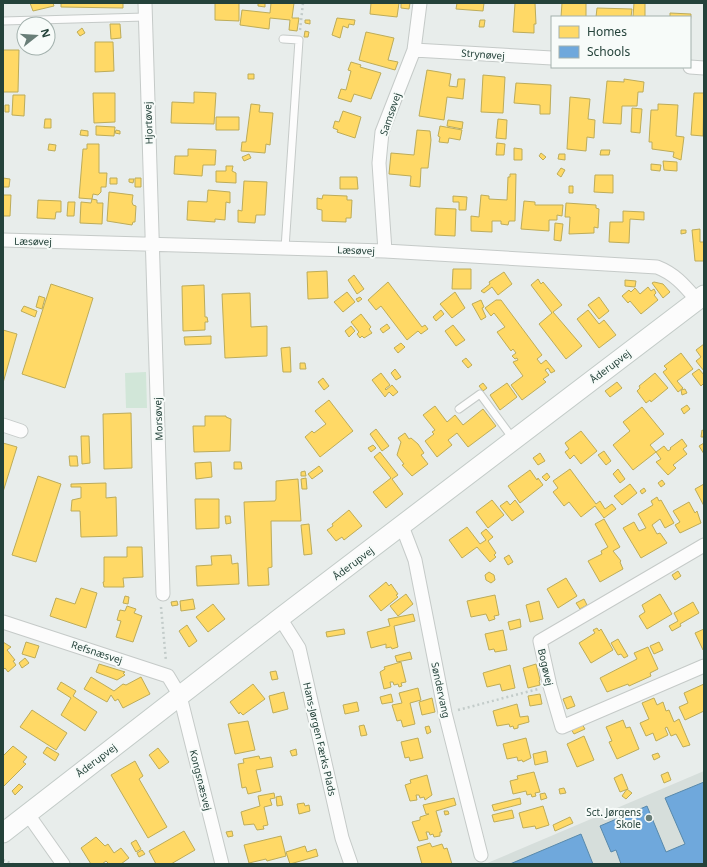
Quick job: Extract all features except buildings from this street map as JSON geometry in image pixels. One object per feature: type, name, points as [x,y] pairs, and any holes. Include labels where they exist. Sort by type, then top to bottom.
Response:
[{"type":"street","name":"Hjortøvej","points":[[146,3],[145,17],[152,243]]},
{"type":"street","name":"Samsøvej","points":[[385,251],[378,163],[382,132],[414,50],[420,3]]},
{"type":"street","name":"Strynøvej","points":[[414,50],[551,58]]},
{"type":"street","points":[[691,67],[704,68]]},
{"type":"street","name":"Læsøvej","points":[[3,240],[152,243],[385,251],[657,267],[670,272],[700,298]]},
{"type":"street","name":"Morsøvej","points":[[152,243],[163,594]]},
{"type":"street","name":"Åderupvej","points":[[3,833],[280,618],[700,298]]},
{"type":"street","points":[[3,425],[21,431]]},
{"type":"street","name":"Søndervang","points":[[402,526],[415,560],[445,713],[481,855]]},
{"type":"street","name":"Bogøvej","points":[[704,545],[540,640],[550,686],[562,727],[704,666]]},
{"type":"street","name":"Hans-Jørgen Færks Plads","points":[[280,618],[300,648],[342,838],[351,864]]},
{"type":"street","name":"Refsnæsvej","points":[[3,622],[168,676]]},
{"type":"street","points":[[168,676],[180,696]]},
{"type":"street","name":"Kongsnæsvej","points":[[180,696],[222,864]]},
{"type":"street","points":[[27,813],[63,864]]},
{"type":"lane","points":[[3,21],[145,17]]},
{"type":"lane","points":[[283,39],[298,40],[285,248]]},
{"type":"lane","points":[[459,409],[480,394],[514,440]]},
{"type":"path","points":[[298,40],[303,3]]},
{"type":"path","points":[[163,594],[160,605],[168,676]]},
{"type":"path","points":[[445,713],[550,686]]},
{"type":"path","points":[[3,860],[13,864]]},
{"type":"shaded area","name":"Sct. Jørgens Skole","points":[[704,771],[704,864],[485,864]]},
{"type":"green space","points":[[146,372],[147,408],[126,408],[125,373]]},
{"type":"place","name":"Sct. Jørgens Skole","points":[[649,818]]}]
